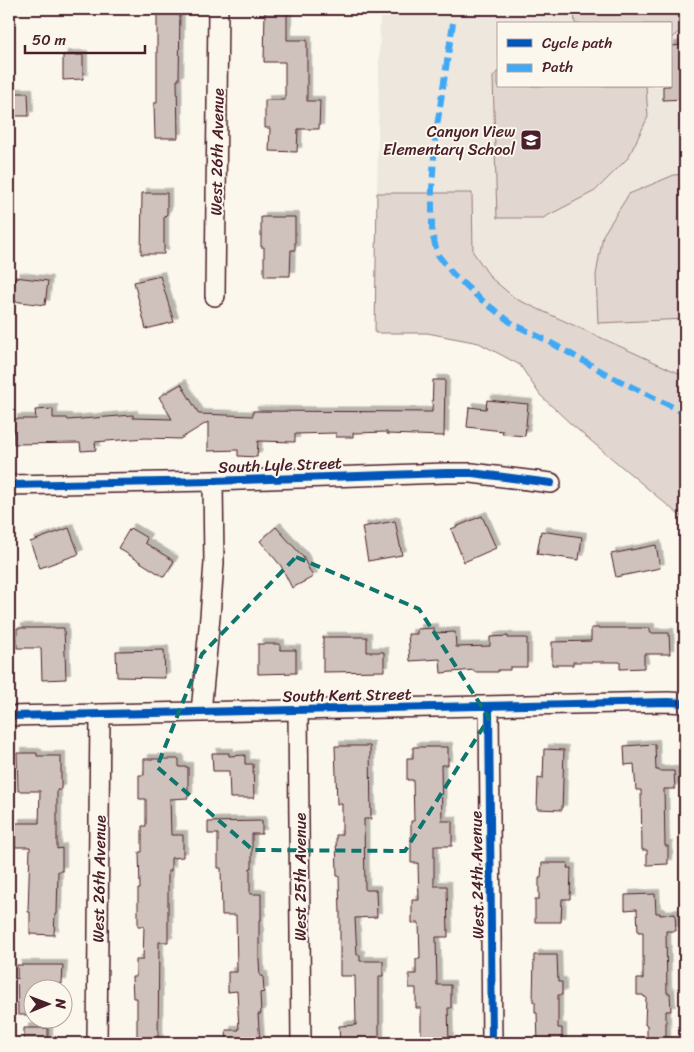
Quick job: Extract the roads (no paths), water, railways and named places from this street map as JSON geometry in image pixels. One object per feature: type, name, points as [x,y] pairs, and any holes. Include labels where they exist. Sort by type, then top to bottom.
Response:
[{"type":"street","name":"West 26th Avenue","points":[[215,296],[218,9]]},
{"type":"street","name":"South Lyle Street","points":[[9,485],[213,481],[446,473],[472,473],[551,483]]},
{"type":"street","points":[[201,712],[213,572],[213,481]]},
{"type":"street","name":"South Kent Street","points":[[9,716],[658,702],[685,703]]},
{"type":"street","name":"West 24th Avenue","points":[[488,706],[492,1043]]},
{"type":"street","name":"West 25th Avenue","points":[[298,710],[301,1043]]},
{"type":"street","name":"West 26th Avenue","points":[[97,1043],[100,714]]},
{"type":"place","name":"Canyon View Elementary School","points":[[531,140]]}]
